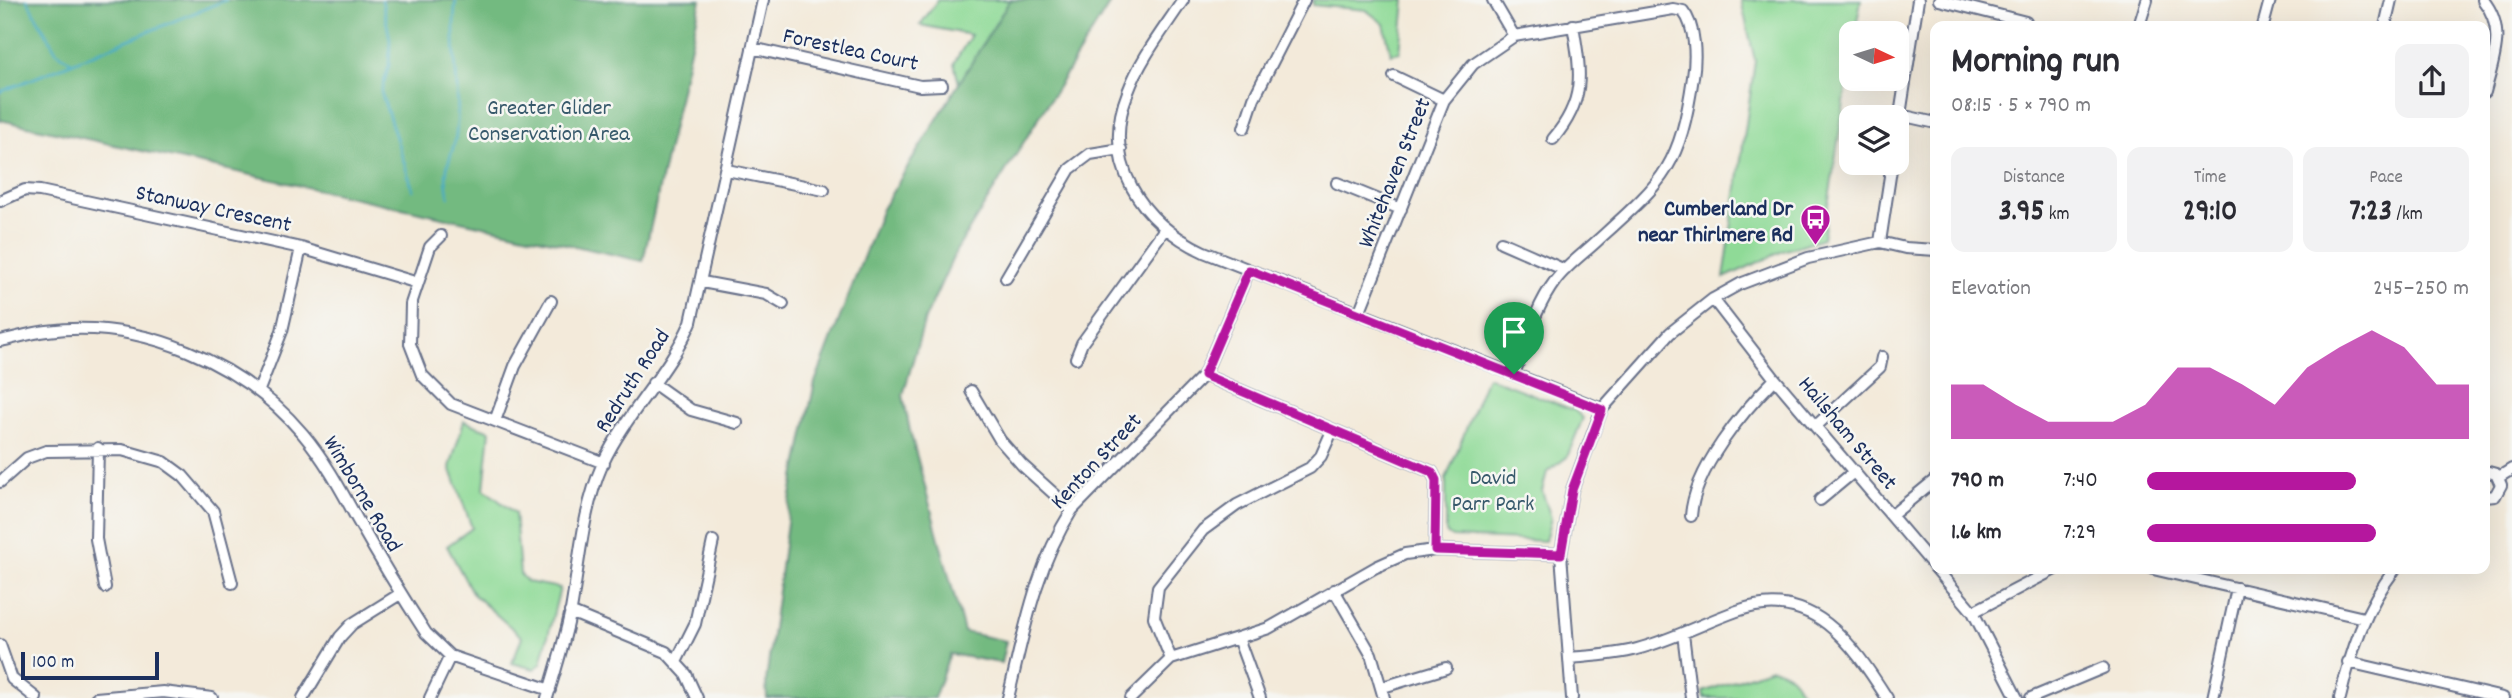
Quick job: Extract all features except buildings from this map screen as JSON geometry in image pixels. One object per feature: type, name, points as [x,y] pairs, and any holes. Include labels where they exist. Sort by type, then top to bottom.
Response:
[{"type":"street","name":"Redruth Road","points":[[549,694],[570,612],[582,524],[604,463],[634,409],[683,341],[702,282],[762,0]]},
{"type":"street","points":[[1183,0],[1127,94],[1121,122],[1121,149],[1135,195],[1164,230],[1181,242],[1249,270],[1602,410]]},
{"type":"street","points":[[1244,128],[1254,98],[1304,0]]},
{"type":"street","points":[[1493,0],[1514,36]]},
{"type":"street","points":[[1902,105],[1918,0]]},
{"type":"street","points":[[1939,0],[2022,21]]},
{"type":"street","points":[[2141,21],[2147,0]]},
{"type":"street","points":[[2264,21],[2270,0]]},
{"type":"street","points":[[2386,21],[2391,0]]},
{"type":"street","points":[[2483,0],[2493,14],[2498,37],[2490,71]]},
{"type":"street","name":"Whitehaven Street","points":[[1359,313],[1444,100],[1473,64],[1514,36],[1673,9],[1683,11],[1690,23],[1695,63],[1686,126],[1679,149],[1667,171],[1650,192],[1565,270]]},
{"type":"street","points":[[1553,139],[1570,119],[1577,98],[1581,74],[1573,25]]},
{"type":"street","name":"Forestlea Court","points":[[752,48],[920,86],[942,85]]},
{"type":"street","points":[[1394,76],[1444,100]]},
{"type":"street","points":[[1909,117],[1930,122]]},
{"type":"street","points":[[1006,278],[1070,169],[1090,154],[1121,149]]},
{"type":"street","points":[[727,170],[824,190]]},
{"type":"street","points":[[1880,242],[1890,175]]},
{"type":"street","points":[[1337,183],[1401,209]]},
{"type":"street","name":"Stanway Crescent","points":[[0,201],[25,190],[40,191],[301,248],[418,283]]},
{"type":"street","points":[[1076,358],[1082,343],[1164,230]]},
{"type":"street","points":[[441,236],[430,247],[408,327],[410,344],[422,375],[451,404],[604,463]]},
{"type":"street","points":[[1501,242],[1565,270],[1538,308],[1514,374]]},
{"type":"street","points":[[1572,698],[1561,554],[1572,490],[1602,410],[1670,333],[1713,299],[1740,284],[1808,258],[1880,242],[1930,249]]},
{"type":"street","points":[[259,390],[282,331],[301,248]]},
{"type":"street","name":"Kenton Street","points":[[1008,698],[1031,598],[1043,564],[1072,510],[1204,375],[1249,270]]},
{"type":"street","points":[[702,282],[765,294],[783,304]]},
{"type":"street","name":"Hailsham Street","points":[[1713,299],[1775,379],[1930,561]]},
{"type":"street","points":[[495,421],[515,366],[551,301]]},
{"type":"street","name":"Wimborne Road","points":[[0,341],[48,331],[110,331],[138,336],[168,343],[209,360],[259,390],[303,433],[323,461],[400,594],[426,633],[450,656],[549,694]]},
{"type":"street","points":[[1817,425],[1880,367],[1882,358]]},
{"type":"street","points":[[1204,375],[1432,472],[1436,480],[1435,550]]},
{"type":"street","points":[[1691,516],[1692,496],[1737,418],[1775,379]]},
{"type":"street","points":[[653,383],[691,410],[737,424]]},
{"type":"street","points":[[971,391],[1000,439],[1022,465],[1072,510]]},
{"type":"street","points":[[1171,659],[1154,617],[1157,587],[1203,530],[1237,505],[1310,468],[1321,456],[1332,431]]},
{"type":"street","points":[[98,448],[96,539],[105,587]]},
{"type":"street","points":[[0,482],[27,458],[46,451],[98,448],[144,454],[164,461],[183,476],[213,511],[232,583]]},
{"type":"street","points":[[2498,477],[2512,469]]},
{"type":"street","points":[[1820,500],[1855,471]]},
{"type":"street","points":[[2490,473],[2498,477],[2501,485],[2498,493],[2490,495]]},
{"type":"street","points":[[1892,515],[1930,483]]},
{"type":"street","points":[[676,662],[695,624],[712,541]]},
{"type":"street","points":[[1131,698],[1171,659],[1269,628],[1334,590],[1405,554],[1435,550],[1561,554]]},
{"type":"street","name":"Hailsham Street","points":[[1941,574],[1973,612],[2017,698]]},
{"type":"street","points":[[1973,612],[2045,574]]},
{"type":"street","points":[[2175,574],[2364,618]]},
{"type":"street","points":[[2340,698],[2348,662],[2364,618],[2392,574]]},
{"type":"street","points":[[2213,698],[2237,588]]},
{"type":"street","points":[[1334,590],[1371,654],[1383,692],[1446,668]]},
{"type":"street","points":[[303,698],[340,637],[352,624],[400,594]]},
{"type":"street","points":[[1569,658],[1636,650],[1739,610],[1764,605],[1799,608],[1833,626],[1864,663],[1887,698]]},
{"type":"street","points":[[570,612],[666,652],[686,674],[697,698]]},
{"type":"street","points":[[1683,634],[1691,698]]},
{"type":"street","points":[[1238,638],[1260,698]]},
{"type":"street","points":[[0,645],[12,679],[36,698]]},
{"type":"street","points":[[430,698],[450,656]]},
{"type":"street","points":[[2348,662],[2503,698]]},
{"type":"street","points":[[2031,698],[2103,668]]},
{"type":"street","points":[[96,698],[163,692],[212,698]]},
{"type":"green space","name":"Greater Glider Conservation Area","points":[[0,0],[701,0],[643,261],[0,120]]},
{"type":"green space","points":[[938,0],[1010,0],[959,84],[954,63],[971,35],[920,25]]},
{"type":"green space","points":[[1010,0],[1112,0],[956,251],[925,319],[903,395],[910,431],[964,632],[1006,641],[1001,663],[950,654],[934,698],[767,698],[766,681],[790,500],[815,382],[882,209]]},
{"type":"green space","points":[[1313,0],[1405,0],[1400,52],[1391,54],[1384,24],[1366,10],[1313,5]]},
{"type":"green space","points":[[1741,0],[1861,0],[1857,21],[1839,21],[1839,91],[1846,91],[1844,105],[1839,105],[1839,135],[1823,238],[1783,251],[1724,278],[1755,61]]},
{"type":"green space","name":"David Parr Park","points":[[1487,377],[1574,410],[1583,418],[1567,457],[1547,472],[1542,491],[1551,518],[1545,541],[1452,537],[1446,533],[1446,479]]},
{"type":"green space","points":[[464,421],[490,431],[484,489],[515,513],[520,574],[528,582],[560,588],[541,664],[534,669],[512,663],[522,637],[473,594],[447,546],[472,528],[450,467]]},
{"type":"green space","points":[[1771,668],[1792,677],[1804,698],[1704,698],[1703,692]]},
{"type":"waterway","points":[[27,0],[56,51],[71,62]]},
{"type":"waterway","points":[[0,92],[226,0]]},
{"type":"waterway","points":[[382,0],[390,39],[389,65],[381,92],[413,190]]},
{"type":"waterway","points":[[449,197],[446,178],[456,134],[458,100],[454,34],[456,0]]},
{"type":"place","name":"Cumberland Dr near Thirlmere Rd","points":[[1816,247]]},
{"type":"route","points":[[1249,270],[1514,374],[1602,410],[1572,490],[1561,554],[1435,550],[1436,480],[1432,472],[1204,375],[1249,270]]}]
